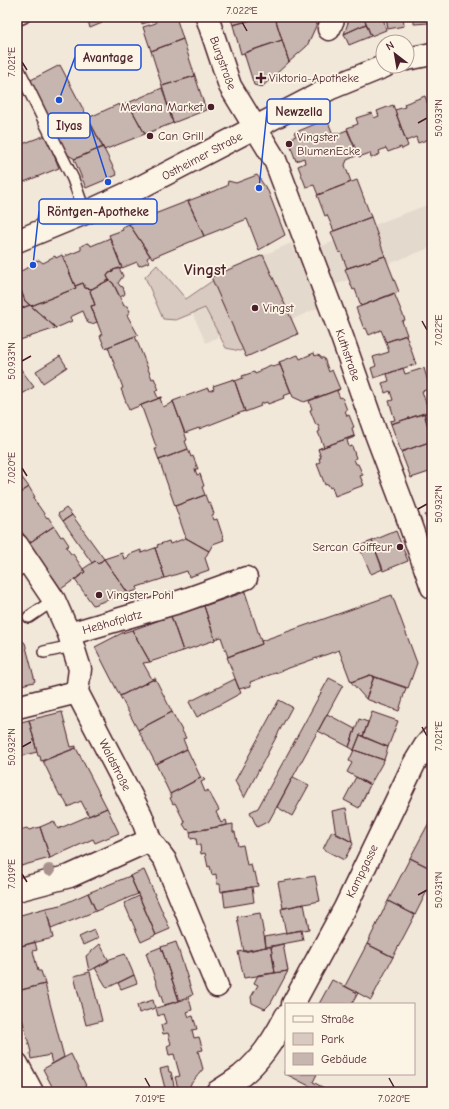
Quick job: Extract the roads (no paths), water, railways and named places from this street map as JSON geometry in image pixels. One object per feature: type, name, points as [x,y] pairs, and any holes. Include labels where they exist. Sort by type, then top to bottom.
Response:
[{"type":"street","name":"Burgstraße","points":[[207,17],[230,86],[256,128]]},
{"type":"street","points":[[415,58],[432,54]]},
{"type":"street","name":"Ostheimer Straße","points":[[17,241],[85,213],[137,189],[331,88],[375,70]]},
{"type":"street","name":"Kuthstraße","points":[[256,128],[276,160],[343,339],[432,587]]},
{"type":"street","points":[[17,706],[77,692],[80,670],[54,600],[21,559]]},
{"type":"street","name":"Heßhofplatz","points":[[70,640],[246,578]]},
{"type":"street","name":"Waldstraße","points":[[77,692],[141,815],[150,840],[166,860],[217,986]]},
{"type":"street","name":"Kampgasse","points":[[294,1003],[345,908],[414,764],[425,746],[432,738]]},
{"type":"street","points":[[17,890],[70,876],[150,840]]},
{"type":"street","points":[[217,1092],[244,1084],[257,1060],[278,1031],[285,1018]]},
{"type":"street","points":[[18,1066],[32,1092]]},
{"type":"lane","points":[[17,20],[24,17]]},
{"type":"lane","points":[[17,66],[73,179],[85,213]]},
{"type":"lane","points":[[29,617],[54,600]]},
{"type":"lane","points":[[44,652],[70,640]]},
{"type":"place","name":"Viktoria-Apotheke","points":[[261,78]]},
{"type":"place","name":"Avantage","points":[[59,100]]},
{"type":"place","name":"Mevlana Market","points":[[211,107]]},
{"type":"place","name":"Can Grill","points":[[150,136]]},
{"type":"place","name":"Vingster BlumenEcke","points":[[289,144]]},
{"type":"place","name":"Ilyas","points":[[108,182]]},
{"type":"place","name":"Newzella","points":[[259,188]]},
{"type":"place","name":"Röntgen-Apotheke","points":[[33,265]]},
{"type":"place","name":"Vingst","points":[[255,308]]},
{"type":"place","name":"Sercan Coiffeur","points":[[400,547]]},
{"type":"place","name":"Vingster Pohl","points":[[99,595]]},
{"type":"district","name":"Vingst","points":[[205,269]]}]
